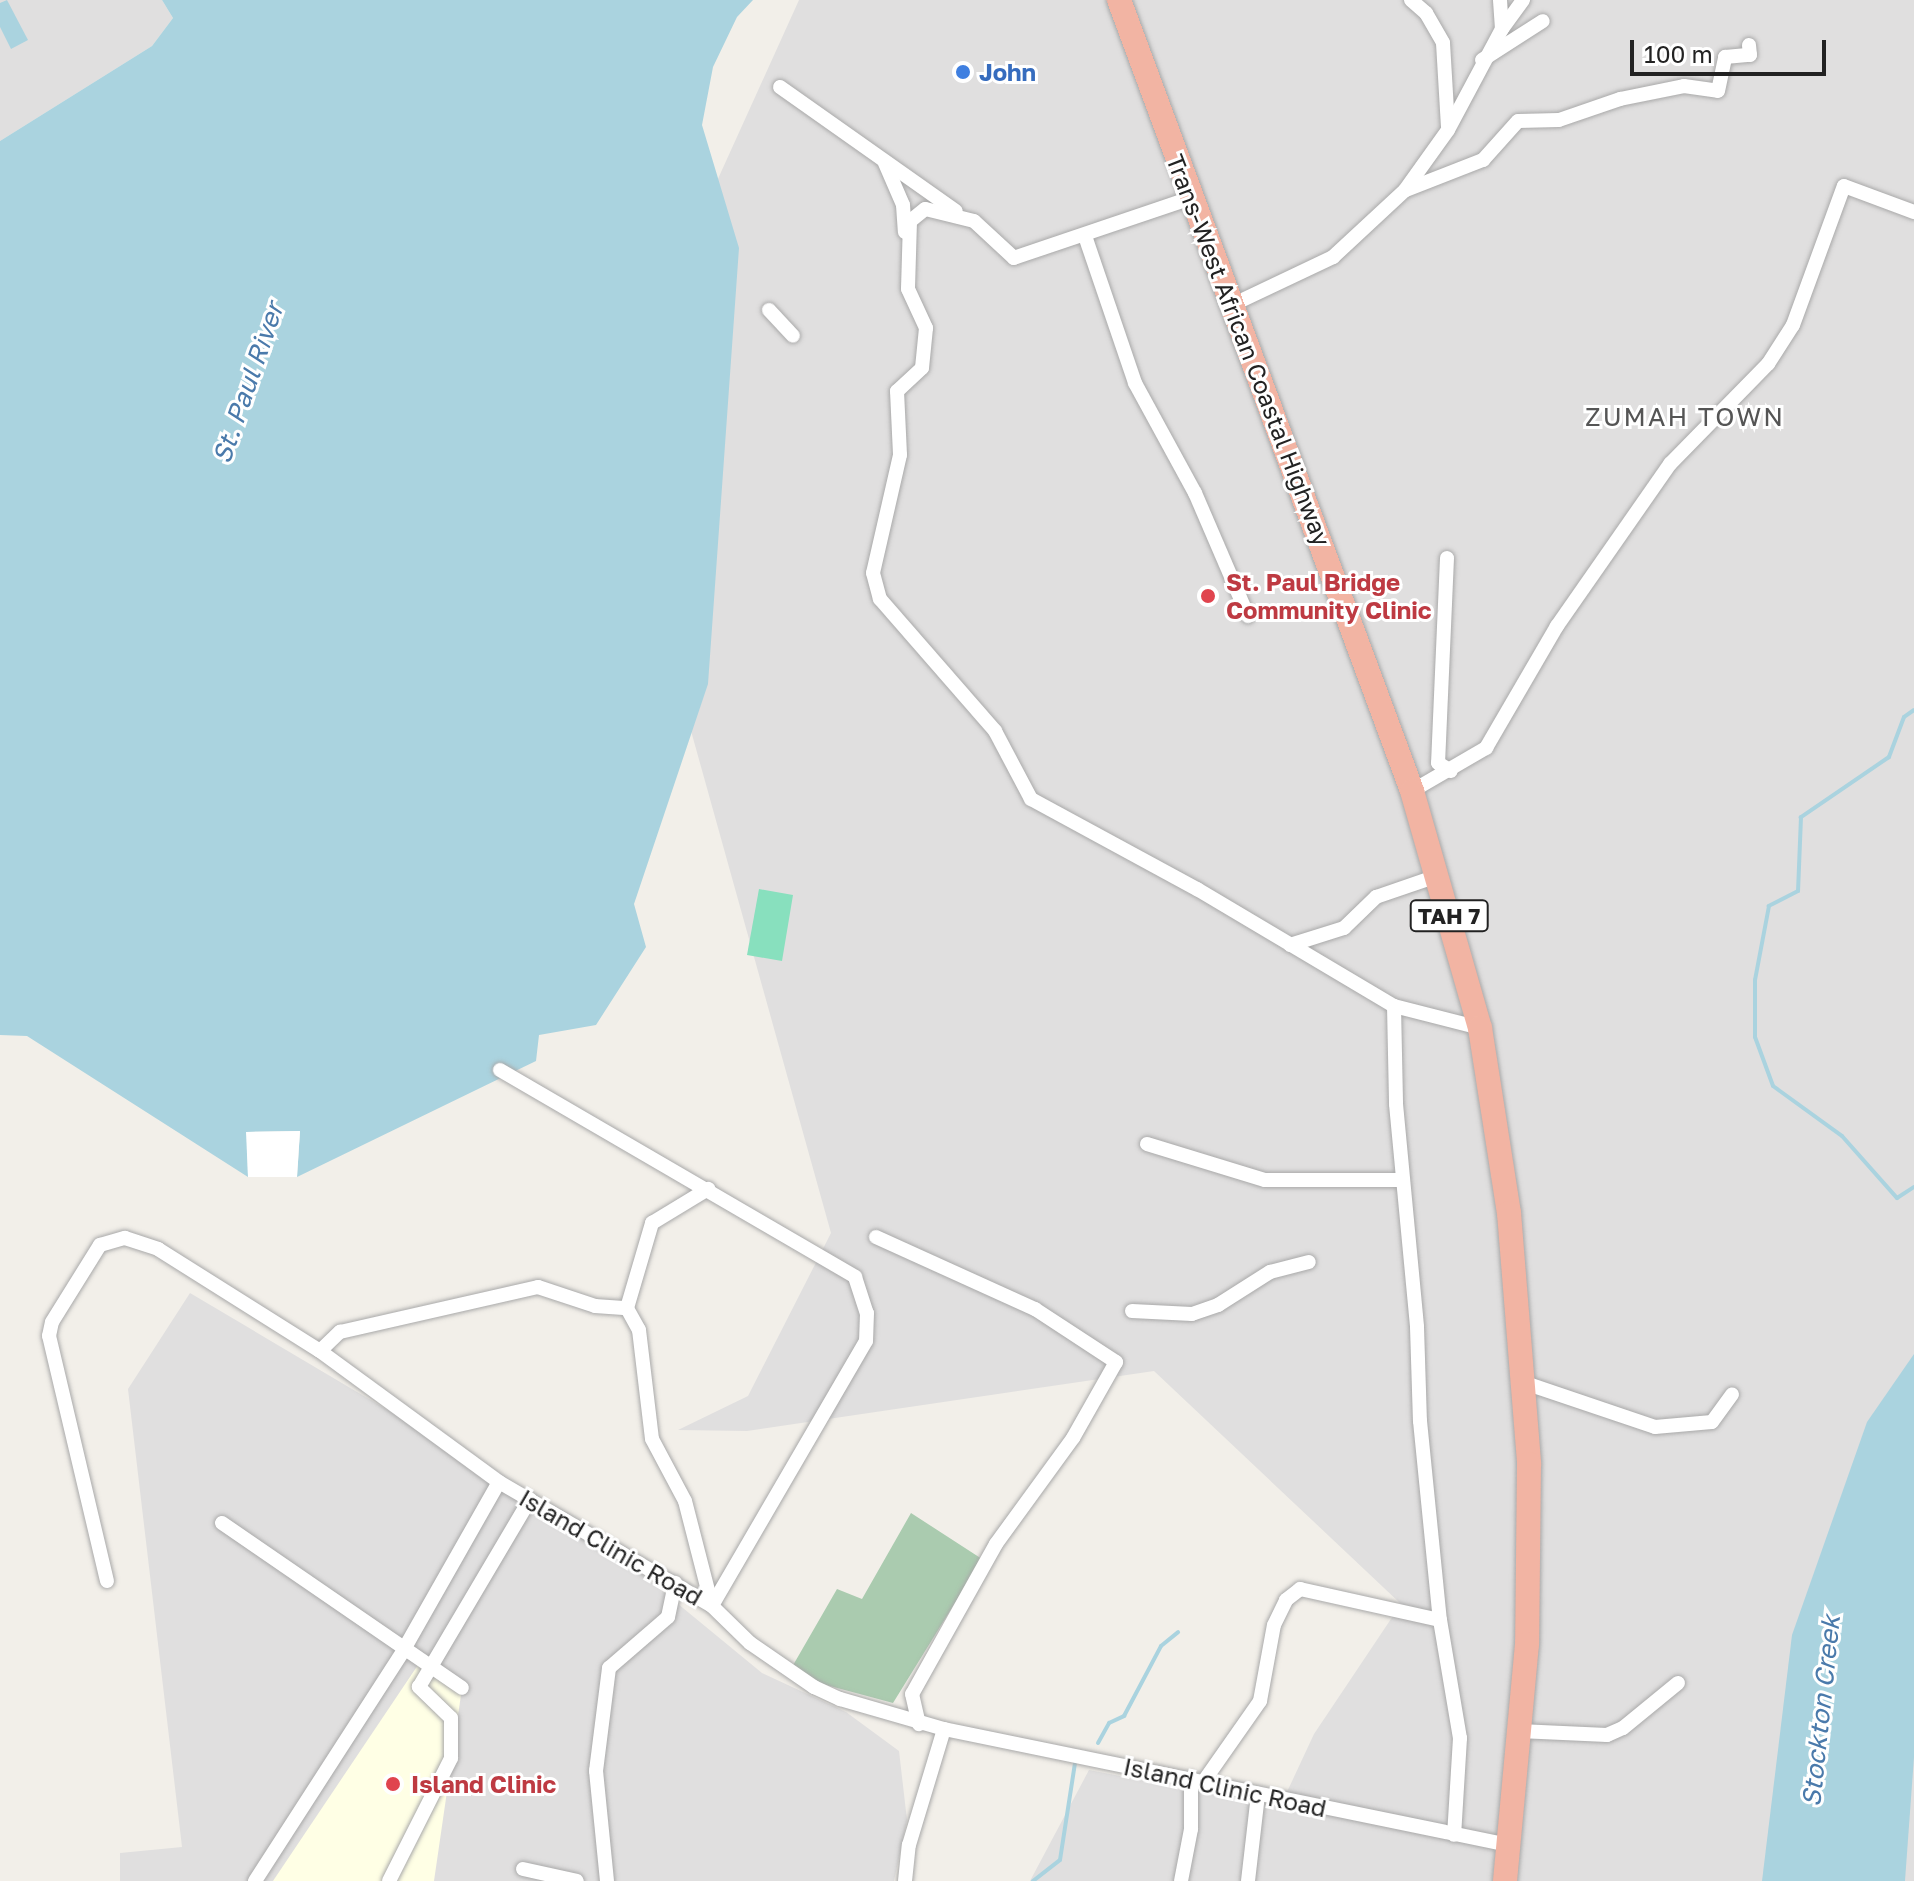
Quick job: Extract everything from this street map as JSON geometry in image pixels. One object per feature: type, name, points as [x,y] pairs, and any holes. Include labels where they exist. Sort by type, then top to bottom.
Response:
[{"type":"highway","name":"Trans-West African Coastal Highway","points":[[1119,0],[1412,791],[1480,1028],[1509,1213],[1525,1383],[1530,1558],[1505,1881]]},
{"type":"street","points":[[1411,0],[1426,13],[1443,43],[1448,130]]},
{"type":"street","points":[[1500,0],[1502,29]]},
{"type":"street","points":[[1234,304],[1333,257],[1405,190],[1448,130],[1482,60],[1523,0]]},
{"type":"street","points":[[1482,60],[1543,21]]},
{"type":"street","points":[[1405,190],[1483,160],[1518,121],[1559,120],[1620,99],[1684,86],[1718,91],[1725,57],[1750,55],[1749,45]]},
{"type":"street","points":[[780,87],[882,157],[943,204],[974,221],[1014,258],[1085,236],[1149,208],[1191,198]]},
{"type":"street","points":[[882,157],[903,205],[908,289],[926,328],[922,368],[897,391],[900,455],[873,573],[880,599],[995,731],[1031,799],[1394,1006],[1480,1028]]},
{"type":"street","points":[[1412,791],[1486,748],[1557,626],[1670,464],[1768,364],[1793,325],[1844,186],[1914,212]]},
{"type":"street","points":[[906,242],[910,221],[925,209],[974,221]]},
{"type":"street","points":[[1085,236],[1135,383],[1195,493],[1248,616]]},
{"type":"street","points":[[769,310],[793,336]]},
{"type":"street","points":[[1447,558],[1438,763],[1451,771]]},
{"type":"street","points":[[1290,945],[1344,928],[1376,897],[1437,876]]},
{"type":"street","points":[[1394,1006],[1402,1180],[1440,1620],[1460,1738],[1454,1835]]},
{"type":"street","points":[[500,1070],[855,1277],[867,1313],[866,1341],[712,1606]]},
{"type":"street","points":[[1147,1144],[1265,1180],[1402,1180]]},
{"type":"street","points":[[708,1189],[652,1223],[627,1308],[639,1330],[652,1439],[685,1501],[712,1606]]},
{"type":"street","points":[[876,1237],[1035,1309],[1116,1362],[1073,1438],[996,1544],[912,1694],[919,1724]]},
{"type":"street","name":"Island Clinic Road","points":[[107,1581],[49,1336],[52,1322],[100,1245],[113,1239],[137,1239],[320,1351],[499,1482],[712,1606],[750,1643],[814,1687],[919,1724],[1509,1845]]},
{"type":"street","points":[[1132,1311],[1192,1314],[1218,1305],[1270,1272],[1309,1262]]},
{"type":"street","points":[[320,1351],[340,1332],[538,1287],[595,1306],[627,1308]]},
{"type":"street","points":[[1525,1383],[1655,1427],[1712,1422],[1732,1394]]},
{"type":"street","points":[[255,1881],[403,1651],[499,1482]]},
{"type":"street","points":[[389,1881],[451,1758],[451,1718],[419,1687],[530,1499]]},
{"type":"street","points":[[222,1523],[403,1651],[462,1688]]},
{"type":"street","points":[[607,1881],[596,1771],[609,1668],[668,1617],[675,1583]]},
{"type":"street","points":[[1181,1881],[1198,1780],[1260,1701],[1274,1625],[1286,1600],[1300,1589],[1440,1620]]},
{"type":"street","points":[[1519,1731],[1607,1735],[1623,1728],[1678,1683]]},
{"type":"street","points":[[905,1881],[909,1845],[944,1729]]},
{"type":"street","points":[[1248,1881],[1258,1794]]},
{"type":"street","points":[[523,1869],[577,1881]]},
{"type":"shaded area","points":[[0,0],[162,0],[173,18],[152,46],[0,141]]},
{"type":"shaded area","points":[[799,0],[1914,0],[1914,1881],[1030,1881],[1089,1770],[1280,1807],[1314,1734],[1401,1604],[1154,1371],[747,1431],[678,1430],[748,1396],[831,1233],[606,426]]},
{"type":"shaded area","points":[[190,1293],[582,1525],[762,1673],[846,1712],[899,1751],[907,1820],[894,1881],[120,1881],[120,1853],[182,1847],[128,1389]]},
{"type":"shaded area","points":[[911,1513],[982,1559],[893,1703],[815,1682],[792,1667],[837,1589],[862,1599]]},
{"type":"shaded area","name":"Island Clinic","points":[[420,1662],[462,1688],[434,1881],[273,1881]]},
{"type":"green space","points":[[759,889],[793,895],[782,961],[747,955]]},
{"type":"water","points":[[7,0],[28,40],[11,49],[0,27],[0,3]]},
{"type":"water","name":"St. Paul River","points":[[162,0],[753,0],[737,17],[713,67],[702,125],[739,248],[708,684],[634,904],[646,947],[596,1025],[539,1035],[536,1061],[297,1177],[300,1131],[247,1132],[248,1177],[27,1036],[0,1035],[0,141],[152,46],[173,18]]},
{"type":"water","name":"Stockton Creek","points":[[1914,1354],[1914,1757],[1905,1881],[1762,1881],[1792,1635],[1867,1422]]},
{"type":"pier","points":[[300,1131],[297,1177],[248,1177],[246,1132]]},
{"type":"waterway","points":[[1914,710],[1904,717],[1889,757],[1801,817],[1798,891],[1769,906],[1755,980],[1755,1037],[1773,1086],[1842,1136],[1897,1198],[1914,1187]]},
{"type":"waterway","points":[[1098,1743],[1109,1723],[1124,1716],[1161,1646],[1178,1632]]},
{"type":"waterway","points":[[1033,1881],[1060,1860],[1075,1763]]},
{"type":"place","name":"John","points":[[963,72]]},
{"type":"place","name":"St. Paul Bridge Community Clinic","points":[[1208,596]]},
{"type":"place","name":"Island Clinic","points":[[393,1784]]},
{"type":"district","name":"ZUMAH TOWN","points":[[1685,417]]}]
